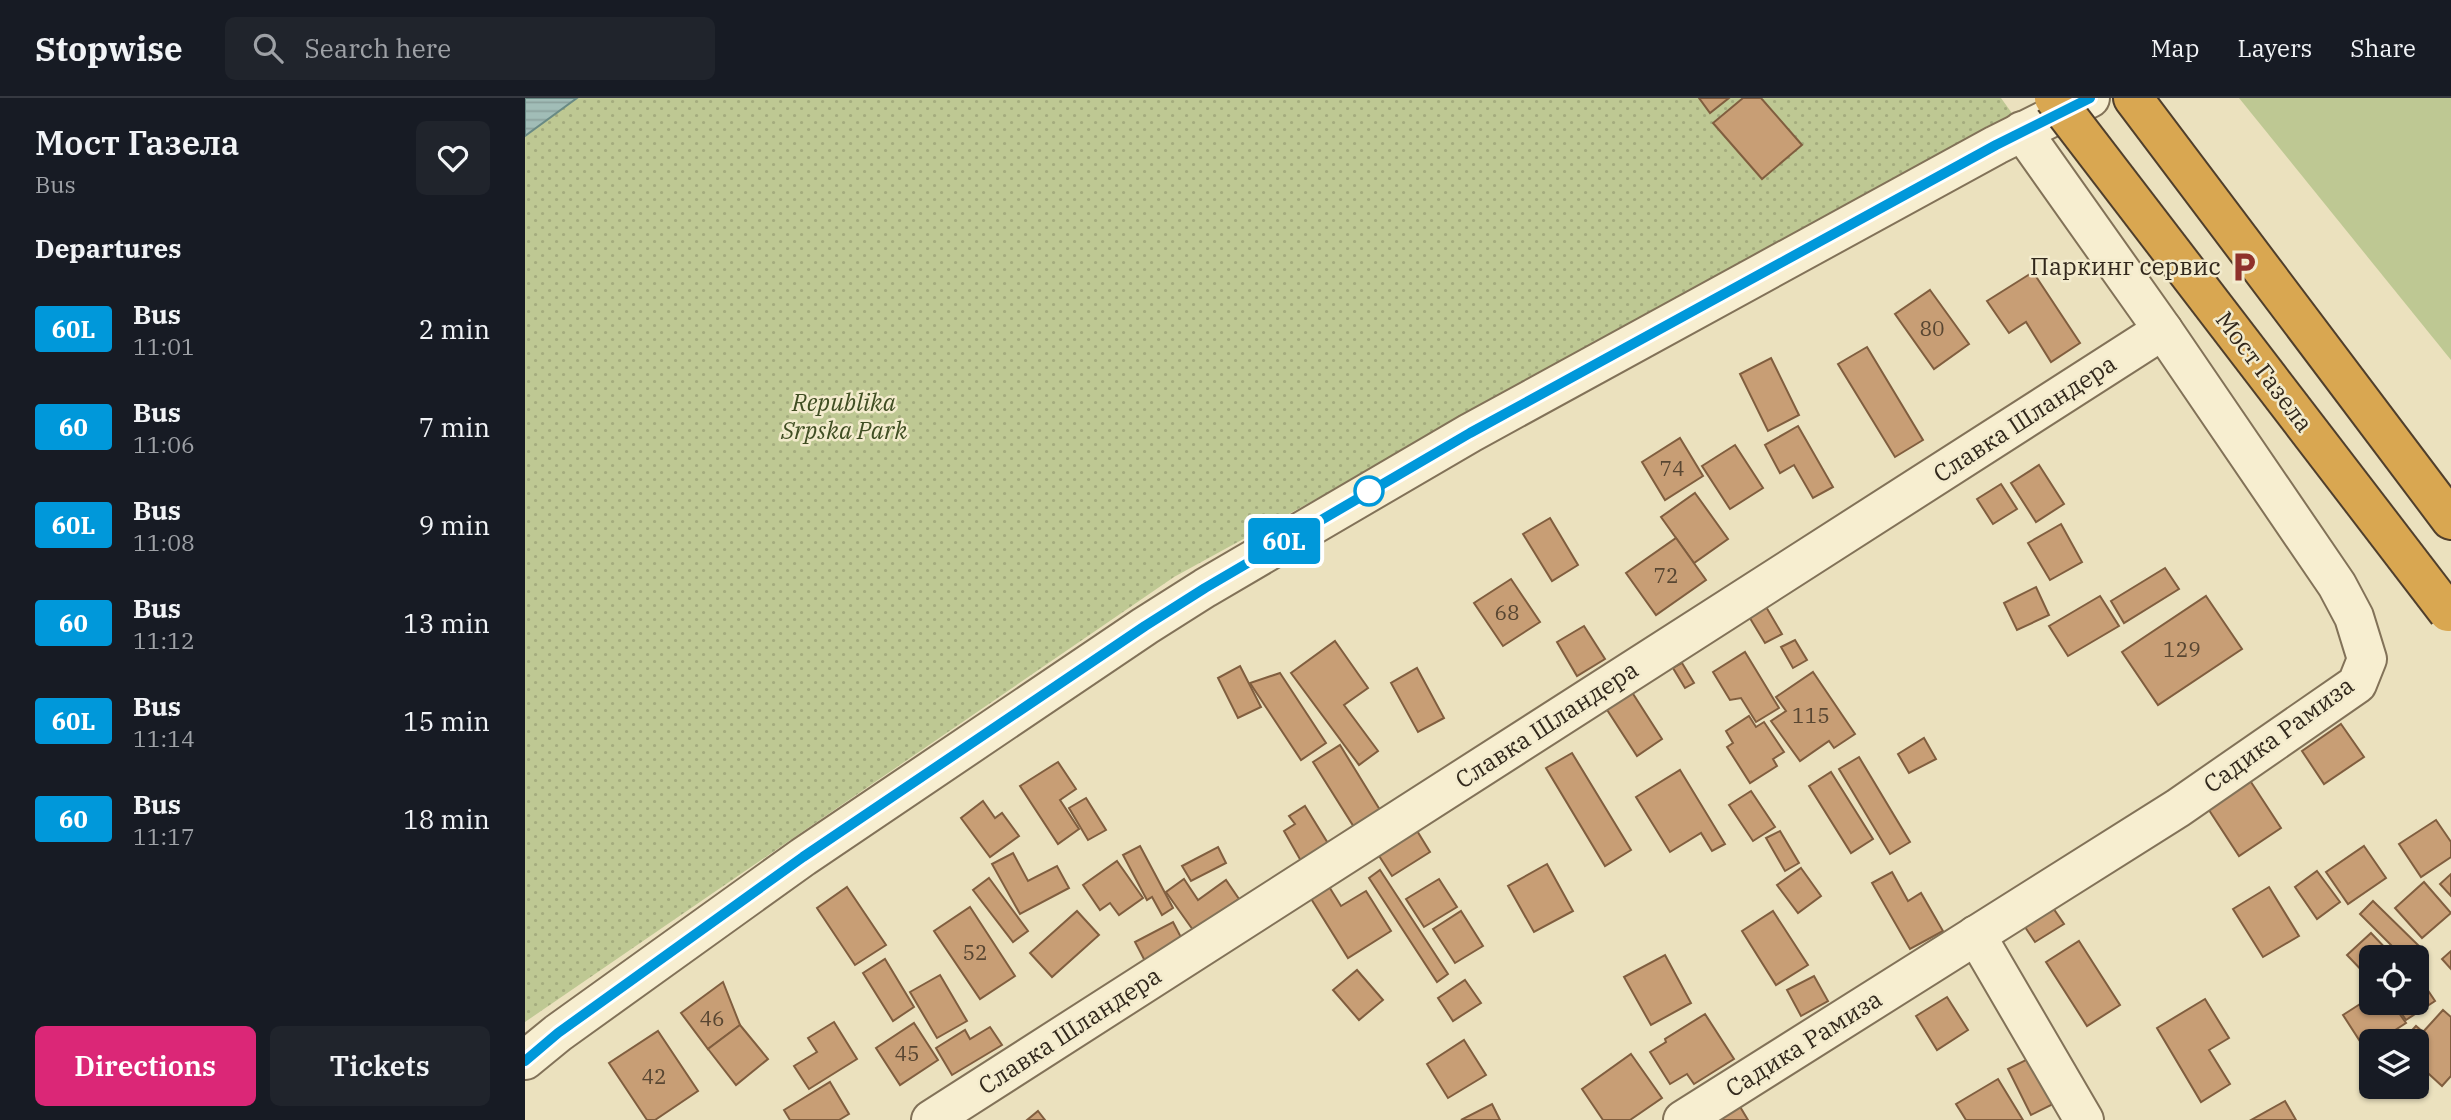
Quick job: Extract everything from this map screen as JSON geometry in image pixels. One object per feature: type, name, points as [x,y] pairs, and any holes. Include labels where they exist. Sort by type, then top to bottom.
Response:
[{"type":"highway","name":"Мост Газела","points":[[2054,98],[2450,616]]},
{"type":"highway","points":[[2133,98],[2451,520]]},
{"type":"highway","points":[[2420,480],[2451,505]]},
{"type":"street","points":[[525,1060],[558,1033],[803,857],[1195,594],[1470,433],[2022,131],[2090,98]]},
{"type":"street","name":"Садика Рамиза","points":[[1683,1120],[2178,808],[2357,684],[2367,659],[2354,617],[2337,585],[2163,330],[2022,131]]},
{"type":"street","name":"Славка Шландера","points":[[931,1120],[2163,330]]},
{"type":"street","points":[[1976,935],[2084,1120]]},
{"type":"green space","name":"Republika Srpska Park","points":[[577,98],[2001,98],[2014,116],[1174,577],[525,1022],[525,136]]},
{"type":"green space","points":[[2239,98],[2451,98],[2451,360]]},
{"type":"water","points":[[525,98],[577,98],[525,136]]},
{"type":"building","points":[[1699,98],[1729,98],[1710,113]]},
{"type":"building","points":[[1743,98],[1761,98],[1802,145],[1762,179],[1713,123]]},
{"type":"building","points":[[2033,272],[2080,343],[2051,362],[2026,322],[2009,333],[1987,301]]},
{"type":"building","points":[[1930,290],[1969,344],[1934,369],[1895,314]]},
{"type":"building","points":[[1867,347],[1923,440],[1895,457],[1838,364]]},
{"type":"building","points":[[1771,358],[1799,415],[1768,431],[1740,374]]},
{"type":"building","points":[[1798,426],[1833,487],[1813,498],[1794,465],[1780,473],[1765,445]]},
{"type":"building","points":[[1680,438],[1703,476],[1665,500],[1642,462]]},
{"type":"building","points":[[1735,445],[1763,488],[1730,509],[1702,466]]},
{"type":"building","points":[[2039,465],[2064,504],[2036,522],[2011,483]]},
{"type":"building","points":[[2001,484],[2017,509],[1993,524],[1977,499]]},
{"type":"building","points":[[1695,493],[1728,539],[1694,563],[1661,517]]},
{"type":"building","points":[[1550,518],[1578,565],[1552,581],[1523,534]]},
{"type":"building","points":[[2061,524],[2082,562],[2050,580],[2028,543]]},
{"type":"building","points":[[1676,538],[1706,580],[1656,615],[1626,573]]},
{"type":"building","points":[[2165,568],[2179,589],[2124,623],[2111,601]]},
{"type":"building","points":[[1511,579],[1540,622],[1503,646],[1474,603]]},
{"type":"building","points":[[2036,587],[2049,615],[2017,630],[2004,603]]},
{"type":"building","points":[[2100,596],[2119,626],[2068,656],[2049,626]]},
{"type":"building","points":[[2206,596],[2242,649],[2158,705],[2122,652]]},
{"type":"building","points":[[1762,600],[1782,634],[1765,643],[1745,610]]},
{"type":"building","points":[[1584,626],[1605,659],[1577,676],[1557,642]]},
{"type":"building","points":[[1795,640],[1807,660],[1793,668],[1781,647]]},
{"type":"building","points":[[1335,641],[1368,688],[1344,705],[1378,751],[1359,765],[1291,673]]},
{"type":"building","points":[[1745,652],[1779,708],[1756,722],[1741,698],[1730,700],[1713,672]]},
{"type":"building","points":[[1682,663],[1694,683],[1685,688],[1673,668]]},
{"type":"building","points":[[1240,666],[1261,707],[1238,718],[1218,678]]},
{"type":"building","points":[[1417,668],[1444,718],[1418,732],[1391,683]]},
{"type":"building","points":[[1813,672],[1855,734],[1834,748],[1829,741],[1800,761],[1771,721],[1786,711],[1776,697]]},
{"type":"building","points":[[1280,673],[1326,743],[1301,760],[1250,683]]},
{"type":"building","points":[[1628,686],[1662,739],[1637,756],[1602,702]]},
{"type":"building","points":[[1749,716],[1756,727],[1764,722],[1784,752],[1773,759],[1777,766],[1750,783],[1727,747],[1733,743],[1726,731]]},
{"type":"building","points":[[2341,724],[2364,757],[2324,784],[2302,751]]},
{"type":"building","points":[[1924,738],[1936,759],[1909,773],[1898,754]]},
{"type":"building","points":[[1340,745],[1380,810],[1354,827],[1313,762]]},
{"type":"building","points":[[1572,753],[1631,850],[1605,866],[1546,768]]},
{"type":"building","points":[[1859,757],[1910,842],[1890,854],[1839,769]]},
{"type":"building","points":[[1058,762],[1076,789],[1060,800],[1079,829],[1058,844],[1020,786]]},
{"type":"building","points":[[1680,770],[1725,844],[1712,851],[1701,833],[1670,852],[1636,797]]},
{"type":"building","points":[[1831,772],[1873,839],[1851,853],[1809,786]]},
{"type":"building","points":[[2249,779],[2281,828],[2239,856],[2207,807]]},
{"type":"building","points":[[1751,791],[1775,827],[1753,841],[1729,805]]},
{"type":"building","points":[[1086,798],[1106,830],[1088,840],[1069,808]]},
{"type":"building","points":[[983,801],[995,818],[1002,813],[1019,836],[990,857],[961,818]]},
{"type":"building","points":[[1305,806],[1329,845],[1301,861],[1284,831],[1295,824],[1289,816]]},
{"type":"building","points":[[2436,820],[2451,842],[2451,857],[2421,877],[2399,844]]},
{"type":"building","points":[[1411,821],[1430,852],[1392,876],[1372,845]]},
{"type":"building","points":[[1780,831],[1799,863],[1785,871],[1766,838]]},
{"type":"building","points":[[1140,846],[1173,908],[1162,915],[1152,897],[1147,900],[1123,855]]},
{"type":"building","points":[[2364,846],[2386,878],[2348,904],[2326,872]]},
{"type":"building","points":[[1218,847],[1226,863],[1191,881],[1182,866]]},
{"type":"building","points":[[1013,853],[1028,881],[1057,866],[1069,888],[1020,914],[992,864]]},
{"type":"building","points":[[1117,861],[1143,898],[1119,915],[1110,903],[1100,910],[1083,885]]},
{"type":"building","points":[[1547,864],[1573,911],[1534,932],[1508,886]]},
{"type":"building","points":[[1801,868],[1821,896],[1798,913],[1777,885]]},
{"type":"building","points":[[1380,870],[1448,974],[1437,982],[1369,878]]},
{"type":"building","points":[[2317,871],[2340,902],[2317,919],[2295,887]]},
{"type":"building","points":[[1892,872],[1908,901],[1921,893],[1943,931],[1910,949],[1872,883]]},
{"type":"building","points":[[2451,874],[2451,896],[2440,884]]},
{"type":"building","points":[[989,878],[1028,931],[1013,942],[973,890]]},
{"type":"building","points":[[1184,879],[1198,900],[1226,880],[1239,899],[1193,930],[1166,892]]},
{"type":"building","points":[[1439,879],[1457,907],[1424,927],[1406,899]]},
{"type":"building","points":[[2424,882],[2451,913],[2422,938],[2395,908]]},
{"type":"building","points":[[1328,885],[1341,906],[1366,891],[1391,931],[1348,958],[1310,897]]},
{"type":"building","points":[[847,887],[886,945],[855,965],[817,908]]},
{"type":"building","points":[[2269,887],[2299,936],[2263,957],[2233,909]]},
{"type":"building","points":[[2373,901],[2418,945],[2391,945],[2360,914]]},
{"type":"building","points":[[2049,902],[2064,924],[2035,942],[2021,921]]},
{"type":"building","points":[[970,907],[1015,976],[980,999],[934,931]]},
{"type":"building","points":[[1077,911],[1099,935],[1052,977],[1030,953]]},
{"type":"building","points":[[1461,911],[1483,946],[1455,963],[1433,929]]},
{"type":"building","points":[[1773,911],[1808,965],[1776,985],[1742,931]]},
{"type":"building","points":[[1173,922],[1184,943],[1146,963],[1135,942]]},
{"type":"building","points":[[2371,933],[2382,945],[2359,945],[2359,968],[2347,955]]},
{"type":"building","points":[[2079,941],[2120,1005],[2087,1026],[2046,962]]},
{"type":"building","points":[[2451,951],[2451,969],[2442,959]]},
{"type":"building","points":[[1665,955],[1691,1003],[1651,1025],[1624,977]]},
{"type":"building","points":[[885,959],[914,1007],[893,1021],[863,973]]},
{"type":"building","points":[[1357,970],[1383,1000],[1359,1020],[1333,990]]},
{"type":"building","points":[[940,975],[967,1021],[937,1038],[910,992]]},
{"type":"building","points":[[1814,976],[1828,1001],[1801,1016],[1787,990]]},
{"type":"building","points":[[1465,980],[1481,1003],[1453,1021],[1438,998]]},
{"type":"building","points":[[723,982],[740,1025],[708,1049],[681,1013]]},
{"type":"building","points":[[2429,992],[2435,1001],[2429,1005]]},
{"type":"building","points":[[1947,997],[1968,1030],[1937,1050],[1916,1016]]},
{"type":"building","points":[[2205,999],[2229,1038],[2209,1050],[2230,1084],[2201,1102],[2157,1028]]},
{"type":"building","points":[[2359,1005],[2359,1015],[2400,1015],[2406,1023],[2397,1029],[2359,1029],[2359,1040],[2343,1015]]},
{"type":"building","points":[[2443,1010],[2451,1017],[2451,1076],[2442,1086],[2429,1074],[2429,1029],[2426,1029]]},
{"type":"building","points":[[1705,1014],[1734,1059],[1694,1084],[1687,1074],[1670,1084],[1650,1052],[1666,1042],[1665,1039]]},
{"type":"building","points":[[834,1022],[857,1059],[809,1089],[794,1066],[817,1052],[808,1038]]},
{"type":"building","points":[[914,1023],[938,1060],[900,1085],[876,1048]]},
{"type":"building","points":[[740,1025],[768,1059],[736,1085],[708,1049]]},
{"type":"building","points":[[990,1027],[1002,1045],[952,1075],[936,1048],[965,1030],[970,1039]]},
{"type":"building","points":[[658,1031],[698,1091],[655,1120],[647,1120],[609,1063]]},
{"type":"building","points":[[1464,1040],[1486,1075],[1448,1098],[1427,1064]]},
{"type":"building","points":[[1631,1054],[1662,1098],[1630,1120],[1603,1120],[1582,1089]]},
{"type":"building","points":[[2036,1055],[2059,1101],[2031,1115],[2008,1069]]},
{"type":"building","points":[[1998,1079],[2023,1120],[1966,1120],[1956,1104]]},
{"type":"building","points":[[830,1082],[849,1114],[839,1120],[790,1120],[784,1110]]},
{"type":"building","points":[[1736,1100],[1748,1120],[1704,1120]]},
{"type":"building","points":[[2285,1101],[2296,1120],[2251,1120]]},
{"type":"building","points":[[1492,1104],[1500,1120],[1461,1120]]},
{"type":"building","points":[[1038,1111],[1045,1120],[1027,1120]]},
{"type":"bus line","name":"60L","points":[[525,1061],[558,1033],[803,857],[1205,588],[1470,433],[1996,145],[2090,98]]},
{"type":"place","name":"Паркинг сервис","points":[[2244,267]]}]
